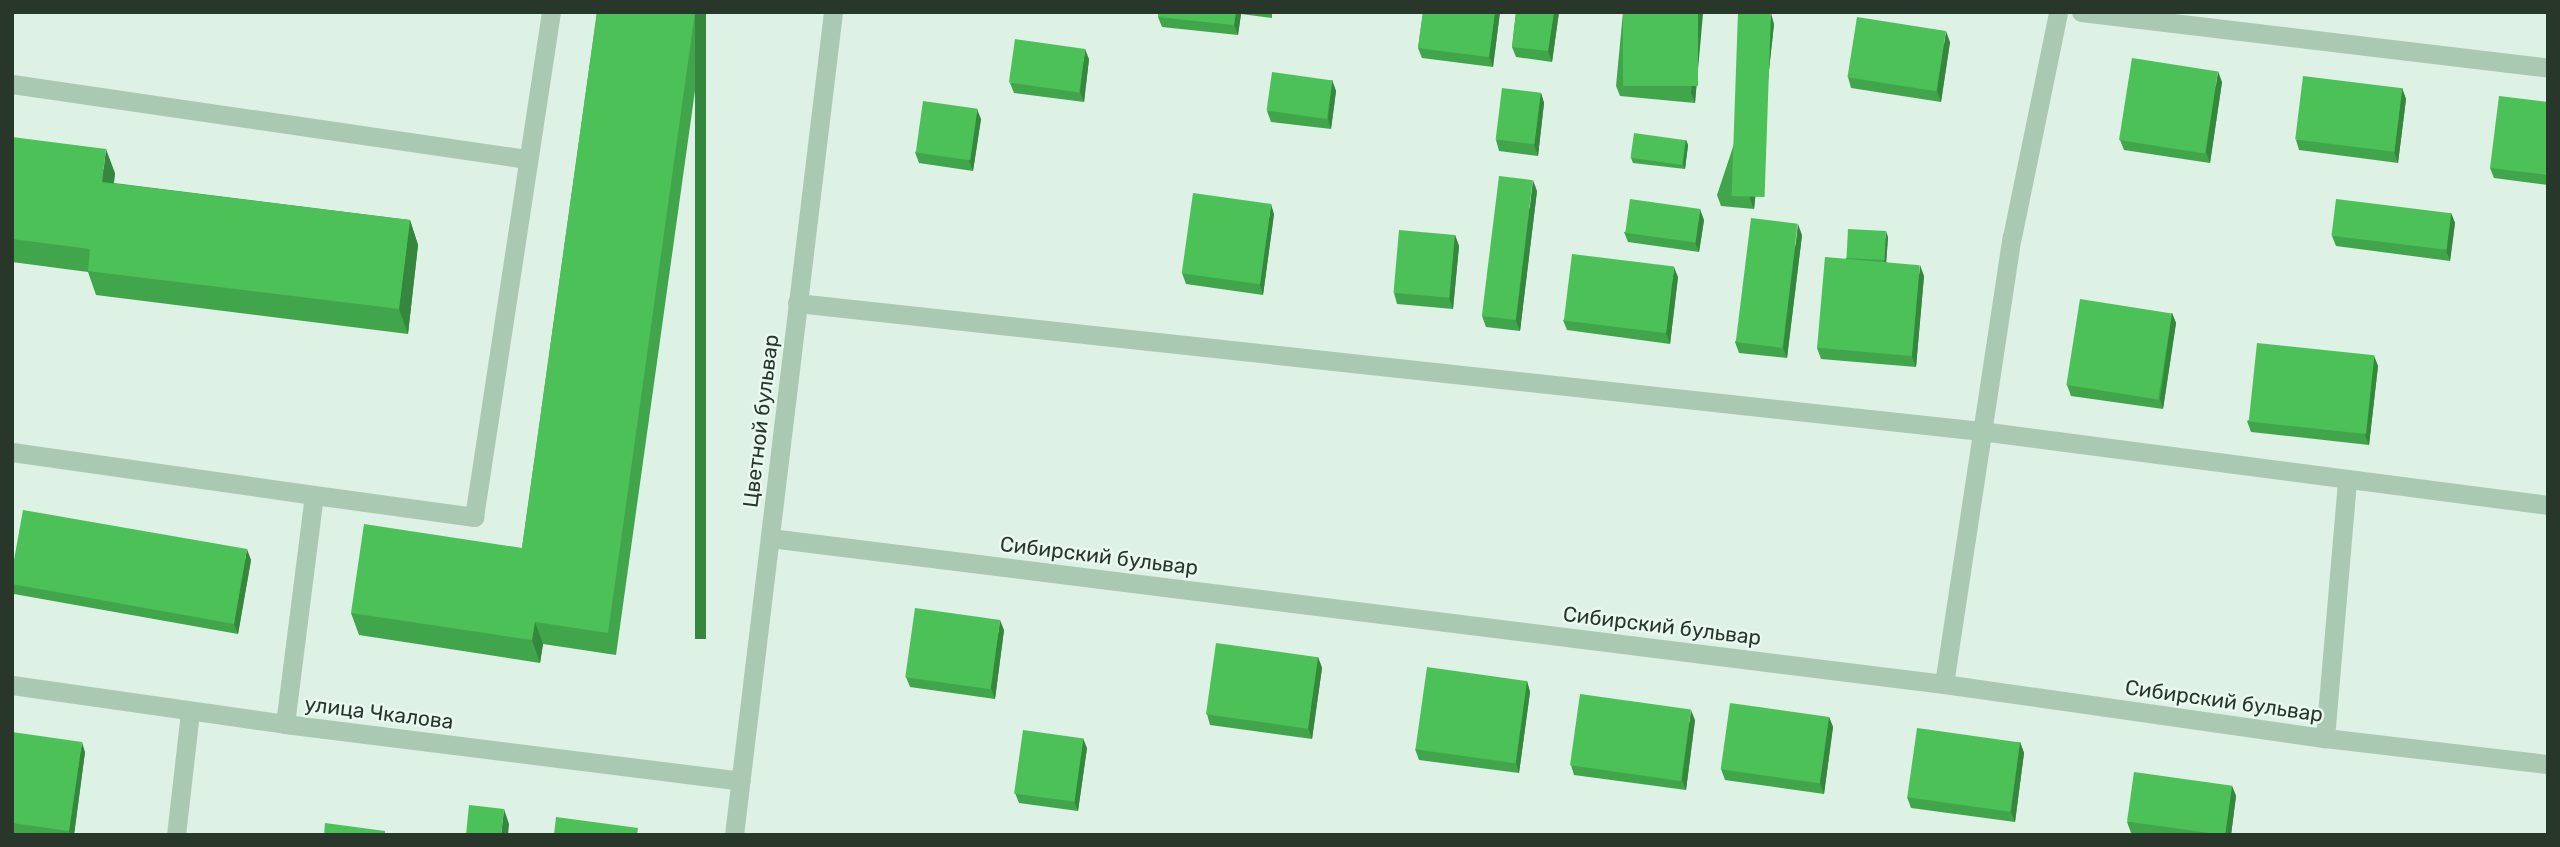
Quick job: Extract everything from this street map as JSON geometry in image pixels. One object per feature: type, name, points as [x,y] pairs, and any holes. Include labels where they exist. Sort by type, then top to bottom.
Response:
[{"type":"street","points":[[12,452],[474,517],[551,12]]},
{"type":"street","name":"Цветной бульвар","points":[[734,835],[833,12]]},
{"type":"street","points":[[1944,684],[2012,237],[2058,12]]},
{"type":"street","points":[[2081,12],[2548,68]]},
{"type":"street","points":[[12,84],[527,159]]},
{"type":"street","points":[[797,303],[1981,431],[2347,481],[2548,505]]},
{"type":"street","points":[[2325,738],[2347,481]]},
{"type":"street","points":[[285,724],[314,495]]},
{"type":"street","name":"Сибирский бульвар","points":[[770,538],[1944,684],[2325,738],[2548,764]]},
{"type":"street","name":"улица Чкалова","points":[[12,685],[190,712],[740,781]]},
{"type":"street","points":[[176,835],[190,712]]},
{"type":"building","points":[[597,12],[695,12],[608,633],[535,622],[532,640],[351,613],[364,524],[522,548]]},
{"type":"building","points":[[1159,12],[1236,12],[1234,25],[1158,17]]},
{"type":"building","points":[[1423,12],[1495,12],[1489,57],[1418,48]]},
{"type":"building","points":[[1516,12],[1554,12],[1548,51],[1512,47]]},
{"type":"building","points":[[1623,12],[1698,12],[1698,86],[1623,86]]},
{"type":"building","points":[[1738,12],[1771,13],[1765,197],[1732,196]]},
{"type":"building","points":[[1857,17],[1946,31],[1936,91],[1847,77]]},
{"type":"building","points":[[1015,39],[1085,49],[1079,92],[1009,83]]},
{"type":"building","points":[[2132,58],[2218,72],[2205,154],[2119,140]]},
{"type":"building","points":[[1272,72],[1332,80],[1327,119],[1267,111]]},
{"type":"building","points":[[2303,76],[2402,88],[2394,152],[2295,140]]},
{"type":"building","points":[[1502,88],[1541,93],[1534,144],[1496,140]]},
{"type":"building","points":[[2499,96],[2548,102],[2548,175],[2490,168]]},
{"type":"building","points":[[923,101],[977,109],[970,160],[916,152]]},
{"type":"building","points":[[1634,133],[1685,140],[1682,165],[1631,158]]},
{"type":"building","points":[[12,137],[106,149],[102,182],[410,220],[399,309],[88,271],[90,249],[12,239]]},
{"type":"building","points":[[1499,176],[1533,180],[1516,320],[1482,316]]},
{"type":"building","points":[[1193,193],[1271,204],[1260,284],[1182,273]]},
{"type":"building","points":[[1630,199],[1700,209],[1696,243],[1625,233]]},
{"type":"building","points":[[2336,199],[2451,213],[2447,250],[2331,236]]},
{"type":"building","points":[[1751,218],[1798,224],[1782,348],[1736,342]]},
{"type":"building","points":[[1848,229],[1886,231],[1884,260],[1846,258]]},
{"type":"building","points":[[1399,230],[1455,235],[1449,298],[1394,293]]},
{"type":"building","points":[[1572,254],[1674,267],[1666,333],[1564,321]]},
{"type":"building","points":[[1825,257],[1920,265],[1912,356],[1817,348]]},
{"type":"building","points":[[2080,299],[2172,314],[2158,399],[2066,385]]},
{"type":"building","points":[[2257,343],[2374,355],[2366,434],[2249,422]]},
{"type":"building","points":[[23,510],[247,549],[234,624],[12,584]]},
{"type":"building","points":[[915,608],[1000,620],[990,689],[905,677]]},
{"type":"building","points":[[1216,643],[1318,657],[1308,729],[1206,714]]},
{"type":"building","points":[[1427,667],[1527,681],[1515,763],[1415,749]]},
{"type":"building","points":[[1580,694],[1691,710],[1681,781],[1570,765]]},
{"type":"building","points":[[1730,703],[1829,717],[1820,783],[1721,769]]},
{"type":"building","points":[[1917,728],[2020,742],[2010,812],[1907,797]]},
{"type":"building","points":[[1023,730],[1083,738],[1074,802],[1014,793]]},
{"type":"building","points":[[12,732],[82,742],[69,831],[12,823]]},
{"type":"building","points":[[2134,772],[2232,786],[2225,835],[2127,822]]},
{"type":"building","points":[[469,805],[504,809],[501,835],[466,835]]},
{"type":"building","points":[[556,817],[638,828],[637,835],[554,835]]},
{"type":"building","points":[[325,823],[385,831],[385,835],[324,835]]}]
